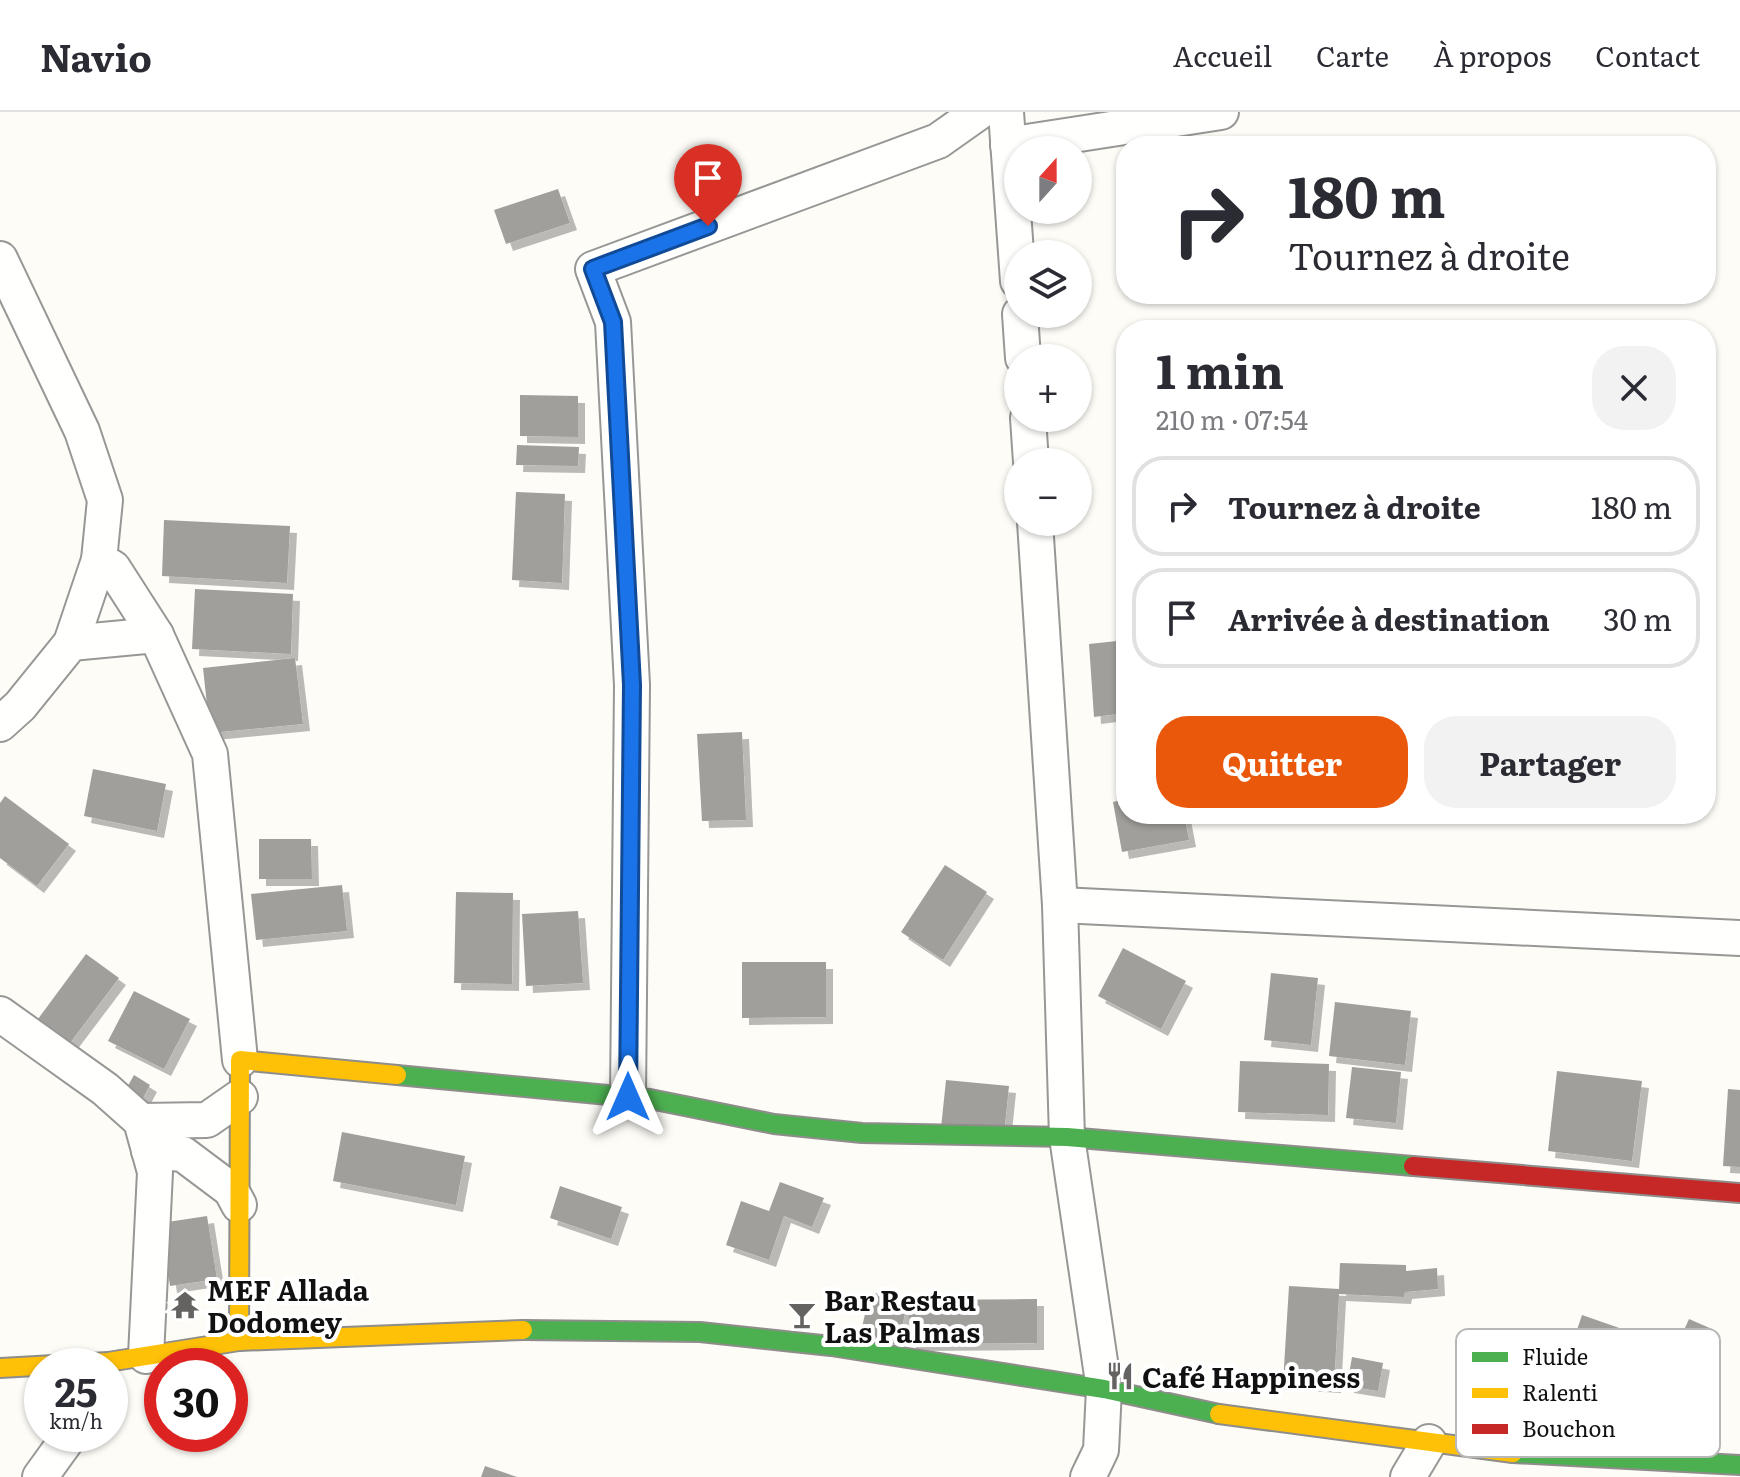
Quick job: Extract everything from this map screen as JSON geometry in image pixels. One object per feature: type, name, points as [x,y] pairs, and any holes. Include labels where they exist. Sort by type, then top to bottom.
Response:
[{"type":"street","points":[[628,1097],[632,685],[613,322],[593,269],[938,141],[979,112]]},
{"type":"street","points":[[1015,240],[1007,128],[1221,112]]},
{"type":"street","points":[[0,259],[82,431],[105,500],[99,560],[71,643],[20,706],[0,724]]},
{"type":"street","points":[[1036,536],[1060,905],[1067,1137],[1104,1389],[1101,1450],[1088,1477]]},
{"type":"street","points":[[99,560],[113,568],[156,635],[210,754],[240,1060],[239,1341]]},
{"type":"street","points":[[71,643],[156,635]]},
{"type":"street","points":[[1060,905],[1740,938]]},
{"type":"street","points":[[0,1014],[105,1089],[145,1136],[183,1154],[231,1190],[239,1205]]},
{"type":"street","points":[[240,1060],[628,1097],[774,1124],[862,1133],[1067,1137],[1740,1193]]},
{"type":"street","points":[[145,1136],[207,1120],[240,1097]]},
{"type":"street","points":[[145,1136],[155,1172],[146,1348]]},
{"type":"street","points":[[196,1348],[239,1341],[492,1330],[700,1332],[831,1346],[1104,1389],[1214,1413],[1456,1447]]},
{"type":"street","points":[[0,1368],[24,1367]]},
{"type":"street","points":[[1408,1477],[1429,1442]]},
{"type":"street","points":[[40,1477],[58,1452]]},
{"type":"street","points":[[1506,1457],[1552,1466],[1740,1465]]},
{"type":"building","points":[[558,189],[570,223],[506,244],[494,210]]},
{"type":"building","points":[[520,395],[578,396],[578,437],[520,436]]},
{"type":"building","points":[[517,445],[579,447],[578,466],[516,465]]},
{"type":"building","points":[[516,492],[565,494],[562,583],[512,580]]},
{"type":"building","points":[[164,520],[290,526],[287,583],[162,576]]},
{"type":"building","points":[[195,589],[293,594],[291,654],[192,649]]},
{"type":"building","points":[[1116,641],[1116,714],[1094,717],[1089,644]]},
{"type":"building","points":[[295,658],[303,724],[210,733],[203,668]]},
{"type":"building","points":[[742,732],[746,820],[702,821],[697,734]]},
{"type":"building","points":[[93,769],[166,784],[157,831],[84,816]]},
{"type":"building","points":[[5,796],[69,844],[37,886],[0,858],[0,803]]},
{"type":"building","points":[[1117,824],[1186,824],[1189,840],[1122,852]]},
{"type":"building","points":[[259,839],[311,839],[312,879],[259,879]]},
{"type":"building","points":[[945,865],[987,892],[943,960],[901,932]]},
{"type":"building","points":[[342,885],[347,931],[256,940],[251,894]]},
{"type":"building","points":[[456,892],[513,893],[512,984],[454,983]]},
{"type":"building","points":[[578,911],[583,983],[526,986],[522,914]]},
{"type":"building","points":[[1123,948],[1186,981],[1161,1029],[1098,996]]},
{"type":"building","points":[[86,954],[119,978],[70,1043],[38,1019]]},
{"type":"building","points":[[742,962],[826,962],[826,1017],[742,1018]]},
{"type":"building","points":[[1271,973],[1318,978],[1311,1045],[1264,1040]]},
{"type":"building","points":[[134,991],[190,1019],[164,1069],[108,1041]]},
{"type":"building","points":[[1335,1002],[1411,1011],[1405,1065],[1329,1056]]},
{"type":"building","points":[[1240,1061],[1329,1064],[1328,1115],[1238,1112]]},
{"type":"building","points":[[1352,1067],[1401,1072],[1396,1123],[1346,1118]]},
{"type":"building","points":[[1557,1071],[1642,1081],[1632,1161],[1548,1151]]},
{"type":"building","points":[[134,1075],[150,1085],[142,1100],[125,1091]]},
{"type":"building","points":[[946,1080],[1009,1086],[1004,1134],[941,1128]]},
{"type":"building","points":[[1728,1089],[1740,1090],[1740,1167],[1723,1166]]},
{"type":"building","points":[[342,1132],[465,1156],[456,1205],[333,1181]]},
{"type":"building","points":[[780,1182],[824,1198],[812,1227],[784,1216],[769,1260],[726,1245],[741,1201],[769,1211]]},
{"type":"building","points":[[560,1186],[622,1207],[611,1239],[550,1218]]},
{"type":"building","points":[[207,1216],[217,1279],[170,1286],[161,1223]]},
{"type":"building","points":[[1340,1263],[1406,1265],[1406,1271],[1437,1268],[1438,1289],[1405,1292],[1404,1297],[1339,1294],[1334,1386],[1283,1383],[1289,1286],[1339,1289]]},
{"type":"building","points":[[870,1292],[908,1300],[898,1345],[860,1336]]},
{"type":"building","points":[[1037,1299],[1037,1343],[909,1344],[908,1300]]},
{"type":"building","points":[[1582,1315],[1622,1329],[1577,1329]]},
{"type":"building","points":[[1689,1319],[1712,1329],[1684,1329]]},
{"type":"building","points":[[1352,1357],[1383,1363],[1378,1391],[1347,1386]]},
{"type":"building","points":[[485,1466],[517,1477],[481,1477]]},
{"type":"traffic: fast","points":[[397,1075],[650,1099],[774,1124],[862,1133],[1067,1137],[1413,1166]]},
{"type":"traffic: fast","points":[[523,1330],[700,1332],[831,1346],[1104,1389],[1219,1414]]},
{"type":"traffic: fast","points":[[1589,1457],[1740,1465]]},
{"type":"traffic: slow","points":[[239,1341],[240,1060],[397,1075]]},
{"type":"traffic: slow","points":[[0,1368],[108,1362],[239,1341],[523,1330]]},
{"type":"traffic: slow","points":[[1219,1414],[1456,1445]]},
{"type":"traffic: jam","points":[[1413,1166],[1740,1193]]},
{"type":"place","name":"MEF Allada Dodomey","points":[[185,1305]]},
{"type":"place","name":"Bar Restau Las Palmas","points":[[802,1315]]},
{"type":"place","name":"Café Happiness","points":[[1120,1376]]},
{"type":"route","points":[[628,1097],[632,685],[613,322],[593,269],[708,226]]}]
